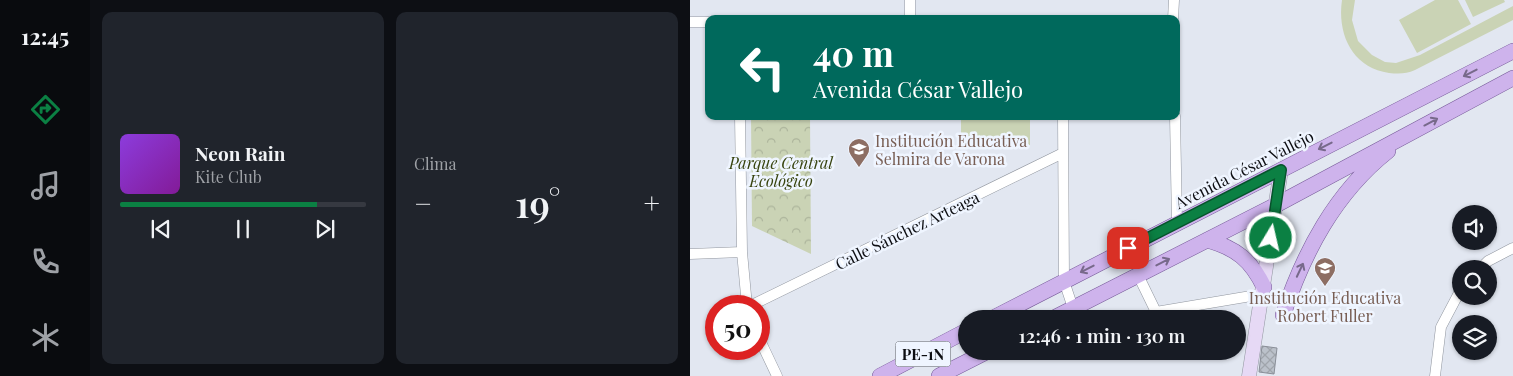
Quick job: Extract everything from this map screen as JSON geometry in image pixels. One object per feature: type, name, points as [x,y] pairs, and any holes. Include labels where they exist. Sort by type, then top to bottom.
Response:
[{"type":"main road","name":"Avenida César Vallejo","points":[[1008,310],[1513,51]]},
{"type":"main road","points":[[1069,310],[1512,82]]},
{"type":"main road","points":[[1283,315],[1295,279],[1311,245],[1331,213],[1355,183],[1375,163],[1411,133]]},
{"type":"main road","points":[[1249,376],[1281,170]]},
{"type":"main road","points":[[1207,240],[1222,244],[1242,256],[1257,274],[1263,291]]},
{"type":"main road","name":"PE-1N","points":[[880,376],[958,335]]},
{"type":"main road","name":"PE-1N","points":[[939,376],[970,360]]},
{"type":"street","points":[[910,0],[910,15]]},
{"type":"street","points":[[1174,0],[1174,15]]},
{"type":"street","points":[[690,22],[705,22]]},
{"type":"street","points":[[740,120],[742,252],[746,295]]},
{"type":"street","points":[[1063,120],[1064,281],[1073,308]]},
{"type":"street","points":[[1175,120],[1177,223]]},
{"type":"street","name":"Calle Sánchez Arteaga","points":[[770,296],[1063,153]]},
{"type":"street","points":[[1490,260],[1513,248]]},
{"type":"street","points":[[690,254],[742,252]]},
{"type":"street","points":[[1138,275],[1156,312],[1263,291]]},
{"type":"street","points":[[1435,376],[1441,327],[1453,305]]},
{"type":"street","points":[[769,360],[777,376]]},
{"type":"green space","points":[[1342,0],[1355,0],[1352,20],[1358,41],[1372,55],[1385,62],[1396,63],[1420,55],[1513,6],[1513,20],[1415,70],[1389,73],[1376,70],[1365,64],[1350,47],[1342,25]]},
{"type":"green space","points":[[1435,0],[1458,0],[1471,24],[1417,53],[1399,20]]},
{"type":"green space","points":[[1465,0],[1504,0],[1505,2],[1473,17]]},
{"type":"green space","name":"Parque Central Ecológico","points":[[751,120],[810,120],[811,254],[752,226]]},
{"type":"green space","points":[[961,120],[1030,120],[1030,145],[961,145]]},
{"type":"building","points":[[1262,346],[1277,348],[1274,374],[1259,372]]},
{"type":"place","name":"Institución Educativa Selmira de Varona","points":[[859,168]]},
{"type":"place","name":"Institución Educativa Robert Fuller","points":[[1325,287]]},
{"type":"route","points":[[1128,248],[1281,170],[1271,238]]}]
